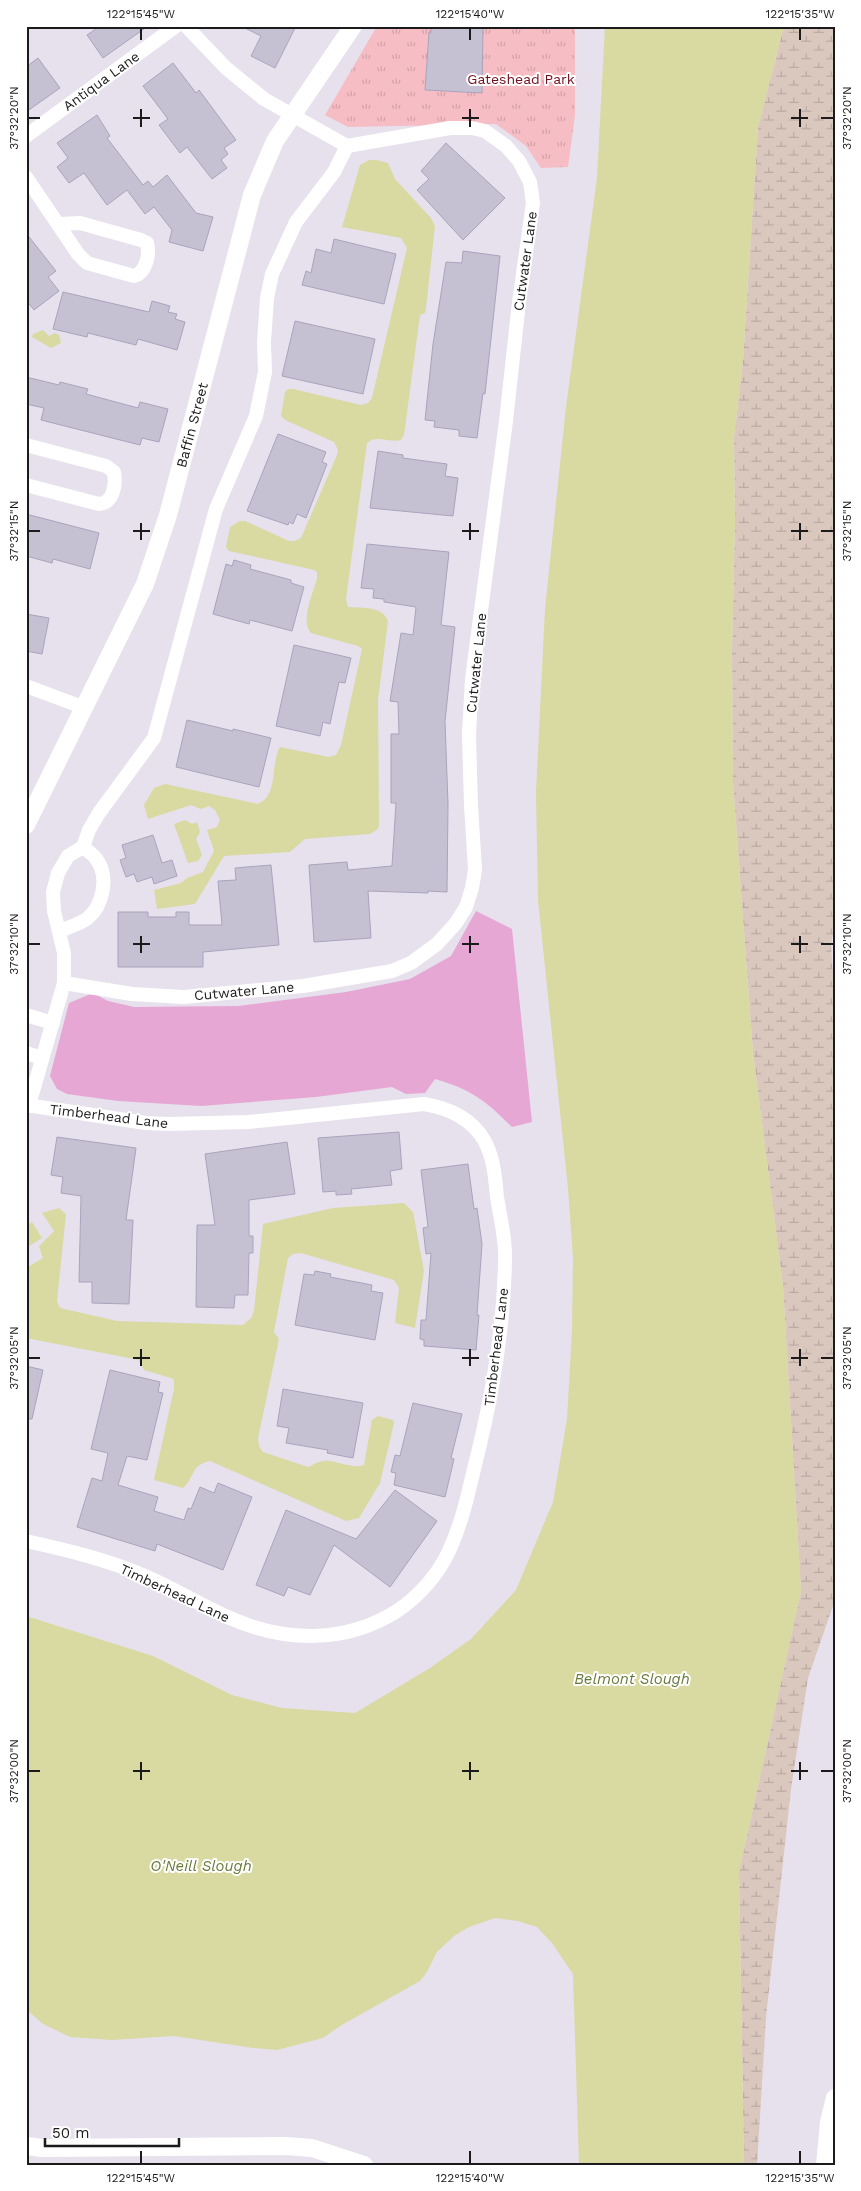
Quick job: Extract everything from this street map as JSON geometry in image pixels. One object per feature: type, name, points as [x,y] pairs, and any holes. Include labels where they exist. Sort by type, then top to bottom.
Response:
[{"type":"street","name":"Antiqua Lane","points":[[26,136],[176,26]]},
{"type":"street","points":[[28,1105],[64,983],[64,952],[54,911],[53,892],[58,873],[68,856],[84,847],[89,830],[99,813],[154,738],[216,509],[256,416],[265,372],[267,298],[272,274],[296,222],[334,172],[347,146],[264,99],[226,68],[186,26]]},
{"type":"street","name":"Baffin Street","points":[[26,826],[145,584],[168,515],[252,195],[275,141],[353,26]]},
{"type":"street","name":"Cutwater Lane","points":[[64,983],[132,994],[184,997],[303,986],[392,971],[411,963],[437,944],[456,923],[466,907],[476,870],[471,805],[469,734],[472,679],[533,203],[530,182],[519,161],[506,146],[486,131],[472,128],[450,128],[347,146]]},
{"type":"street","points":[[26,177],[60,224],[78,254],[88,263],[134,276],[140,274],[144,269],[149,250],[147,243],[80,223],[60,224]]},
{"type":"street","points":[[26,445],[106,466],[114,472],[115,481],[110,500],[105,504],[26,485]]},
{"type":"street","points":[[26,686],[85,708]]},
{"type":"street","points":[[60,931],[88,919],[94,912],[101,897],[104,880],[102,870],[97,860],[84,847]]},
{"type":"street","points":[[26,1015],[53,1023]]},
{"type":"street","points":[[26,1052],[42,1058]]},
{"type":"street","name":"Timberhead Lane","points":[[26,1541],[102,1560],[147,1577],[230,1619],[278,1634],[332,1636],[383,1619],[415,1597],[428,1584],[448,1554],[467,1499],[490,1402],[496,1362],[506,1257],[491,1155],[483,1138],[473,1126],[458,1114],[442,1107],[424,1104],[249,1122],[168,1124],[146,1123],[28,1105]]},
{"type":"street","points":[[825,2165],[829,2122],[835,2098]]},
{"type":"street","points":[[26,2146],[42,2148],[286,2146],[312,2148],[364,2165]]},
{"type":"shaded area","points":[[476,911],[512,929],[532,1122],[512,1127],[486,1103],[469,1092],[435,1079],[425,1093],[406,1094],[392,1087],[316,1097],[201,1106],[118,1101],[67,1094],[57,1089],[50,1076],[69,1003],[93,993],[108,1001],[134,1007],[238,1006],[346,992],[410,979],[451,956]]},
{"type":"green space","name":"Gateshead Park","points":[[377,26],[575,26],[575,115],[568,167],[541,168],[526,146],[496,124],[348,127],[325,115]]},
{"type":"green space","points":[[784,26],[835,26],[835,923],[831,945],[835,1004],[835,1600],[808,1678],[791,1789],[766,2017],[757,2165],[744,2165],[739,1872],[801,1591],[783,1286],[753,1053],[733,783],[734,438],[743,361],[758,127]]},
{"type":"water","name":"Belmont Slough","points":[[605,26],[784,26],[758,127],[743,361],[734,438],[733,783],[753,1053],[783,1286],[801,1591],[739,1872],[744,2165],[579,2165],[573,1974],[552,1943],[537,1927],[518,1921],[495,1918],[469,1927],[454,1936],[437,1952],[420,1981],[340,2026],[323,2038],[277,2050],[174,2036],[112,2040],[70,2037],[43,2024],[26,2009],[26,1616],[153,1656],[232,1695],[282,1708],[355,1713],[430,1668],[471,1639],[516,1590],[553,1502],[567,1419],[572,1331],[573,1258],[568,1188],[538,900],[536,792],[545,609],[566,407],[597,178]]},
{"type":"water","points":[[369,160],[388,163],[395,179],[431,218],[435,226],[426,308],[425,313],[420,315],[404,435],[401,440],[374,439],[367,443],[346,599],[348,607],[377,610],[388,621],[378,700],[378,829],[370,834],[305,839],[290,852],[224,856],[195,904],[157,909],[154,890],[181,883],[187,878],[203,872],[214,851],[207,830],[217,827],[220,820],[215,810],[209,806],[201,809],[191,805],[148,819],[144,805],[154,788],[165,784],[258,804],[265,800],[269,794],[280,747],[329,757],[336,755],[341,745],[362,649],[358,646],[311,633],[308,628],[307,614],[317,579],[317,572],[229,551],[226,547],[230,527],[240,521],[245,521],[289,541],[301,538],[337,455],[338,450],[334,442],[285,420],[281,416],[285,392],[288,389],[293,389],[361,405],[368,403],[372,398],[407,248],[401,238],[342,227],[360,165]]},
{"type":"water","points":[[43,330],[49,336],[55,333],[59,335],[61,343],[51,348],[32,337],[33,334]]},
{"type":"water","points":[[185,820],[192,824],[197,822],[200,832],[196,839],[202,855],[198,861],[188,863],[174,824]]},
{"type":"water","points":[[404,1203],[413,1212],[424,1271],[415,1328],[395,1323],[399,1288],[394,1280],[301,1253],[293,1254],[288,1258],[274,1332],[279,1339],[258,1438],[259,1446],[263,1452],[308,1467],[324,1461],[358,1466],[364,1465],[372,1420],[378,1416],[393,1420],[394,1423],[380,1483],[359,1518],[346,1521],[210,1461],[199,1465],[183,1488],[154,1480],[174,1389],[174,1379],[144,1370],[139,1360],[26,1338],[26,1268],[43,1258],[39,1246],[54,1231],[42,1213],[59,1208],[66,1214],[57,1301],[60,1308],[117,1321],[243,1325],[251,1318],[254,1311],[263,1224],[333,1208]]},
{"type":"water","points":[[32,1222],[42,1238],[26,1248],[26,1226]]},
{"type":"building","points":[[100,26],[148,26],[103,58],[87,35]]},
{"type":"building","points":[[241,26],[296,26],[275,68],[251,56],[261,36]]},
{"type":"building","points":[[431,26],[483,26],[482,93],[425,90]]},
{"type":"building","points":[[38,58],[60,88],[26,112],[26,67]]},
{"type":"building","points":[[173,63],[196,93],[199,90],[236,140],[224,148],[228,154],[221,160],[227,168],[212,179],[187,147],[180,153],[159,125],[168,119],[143,86]]},
{"type":"building","points":[[97,115],[110,136],[107,138],[143,185],[148,181],[153,187],[167,175],[196,213],[213,217],[203,251],[169,242],[172,230],[154,207],[145,214],[127,190],[107,205],[84,173],[69,183],[57,167],[68,158],[57,143]]},
{"type":"building","points":[[446,143],[505,198],[463,240],[417,190],[429,179],[421,171]]},
{"type":"building","points":[[26,233],[56,271],[48,277],[59,291],[34,310],[26,300]]},
{"type":"building","points":[[334,239],[396,254],[384,304],[302,285],[306,271],[311,273],[316,249],[331,253]]},
{"type":"building","points":[[463,251],[500,256],[485,394],[483,393],[477,438],[459,436],[459,430],[434,427],[435,421],[425,420],[433,344],[446,262],[462,263]]},
{"type":"building","points":[[63,292],[149,312],[152,301],[170,306],[168,312],[177,314],[175,319],[185,322],[177,350],[138,339],[136,345],[88,333],[87,337],[53,329]]},
{"type":"building","points":[[295,321],[375,339],[363,394],[282,376]]},
{"type":"building","points":[[26,377],[59,385],[60,382],[88,389],[86,394],[138,408],[140,402],[168,409],[159,442],[142,438],[140,445],[41,420],[44,408],[26,404]]},
{"type":"building","points":[[278,434],[326,452],[322,462],[327,464],[306,518],[297,514],[293,524],[289,522],[288,525],[247,511]]},
{"type":"building","points":[[378,451],[403,455],[403,458],[447,464],[445,476],[458,478],[453,516],[370,508]]},
{"type":"building","points":[[26,514],[99,533],[90,569],[53,559],[52,563],[26,556]]},
{"type":"building","points":[[367,544],[449,552],[441,625],[455,627],[445,721],[448,804],[447,892],[368,891],[371,938],[314,942],[309,865],[347,862],[348,870],[392,866],[396,803],[391,803],[391,734],[399,734],[398,702],[390,701],[401,633],[413,635],[416,607],[384,602],[384,599],[373,598],[374,589],[361,588]]},
{"type":"building","points":[[234,560],[251,565],[250,569],[291,580],[291,583],[304,587],[292,631],[250,620],[249,624],[213,614],[226,564],[232,566]]},
{"type":"building","points":[[26,614],[49,618],[42,654],[26,651]]},
{"type":"building","points":[[294,645],[351,658],[345,683],[339,682],[330,724],[323,722],[320,736],[276,726]]},
{"type":"building","points":[[187,720],[271,738],[259,787],[176,767]]},
{"type":"building","points":[[153,835],[162,863],[172,860],[177,876],[154,884],[152,877],[137,882],[134,874],[126,877],[120,860],[126,858],[122,845]]},
{"type":"building","points":[[271,865],[279,945],[203,952],[203,967],[118,967],[118,912],[148,912],[148,917],[176,917],[176,912],[189,912],[189,925],[222,925],[218,881],[236,880],[235,868]]},
{"type":"building","points":[[399,1132],[402,1169],[390,1171],[392,1185],[351,1189],[352,1194],[336,1195],[336,1191],[323,1192],[318,1138]]},
{"type":"building","points":[[57,1137],[136,1148],[126,1220],[133,1220],[129,1304],[92,1303],[92,1282],[79,1282],[81,1196],[61,1193],[63,1177],[51,1175]]},
{"type":"building","points":[[287,1142],[295,1194],[249,1200],[249,1236],[253,1236],[253,1253],[249,1253],[248,1295],[235,1295],[234,1308],[196,1307],[197,1225],[215,1225],[205,1154]]},
{"type":"building","points":[[468,1164],[474,1209],[477,1208],[482,1244],[476,1350],[424,1346],[424,1340],[420,1339],[421,1320],[426,1320],[431,1253],[426,1254],[423,1228],[428,1227],[421,1170]]},
{"type":"building","points":[[315,1271],[331,1274],[330,1277],[372,1285],[371,1291],[383,1293],[375,1340],[295,1325],[304,1274],[314,1275]]},
{"type":"building","points":[[26,1366],[43,1370],[32,1419],[26,1419]]},
{"type":"building","points":[[110,1370],[160,1382],[158,1392],[163,1393],[147,1460],[127,1456],[118,1485],[158,1497],[154,1511],[184,1520],[188,1508],[191,1509],[200,1487],[214,1493],[218,1483],[252,1497],[223,1570],[157,1544],[155,1551],[77,1527],[92,1478],[102,1481],[108,1453],[91,1449]]},
{"type":"building","points":[[283,1389],[363,1403],[353,1458],[327,1453],[328,1450],[286,1443],[289,1428],[277,1426]]},
{"type":"building","points":[[413,1403],[462,1414],[451,1458],[454,1459],[445,1497],[394,1485],[396,1473],[391,1472],[395,1455],[400,1456]]},
{"type":"building","points":[[395,1490],[437,1521],[390,1587],[334,1545],[310,1595],[288,1587],[284,1596],[256,1585],[286,1510],[356,1539]]},
{"type":"water label","name":"O'Neill Slough","points":[[201,1866]]}]
